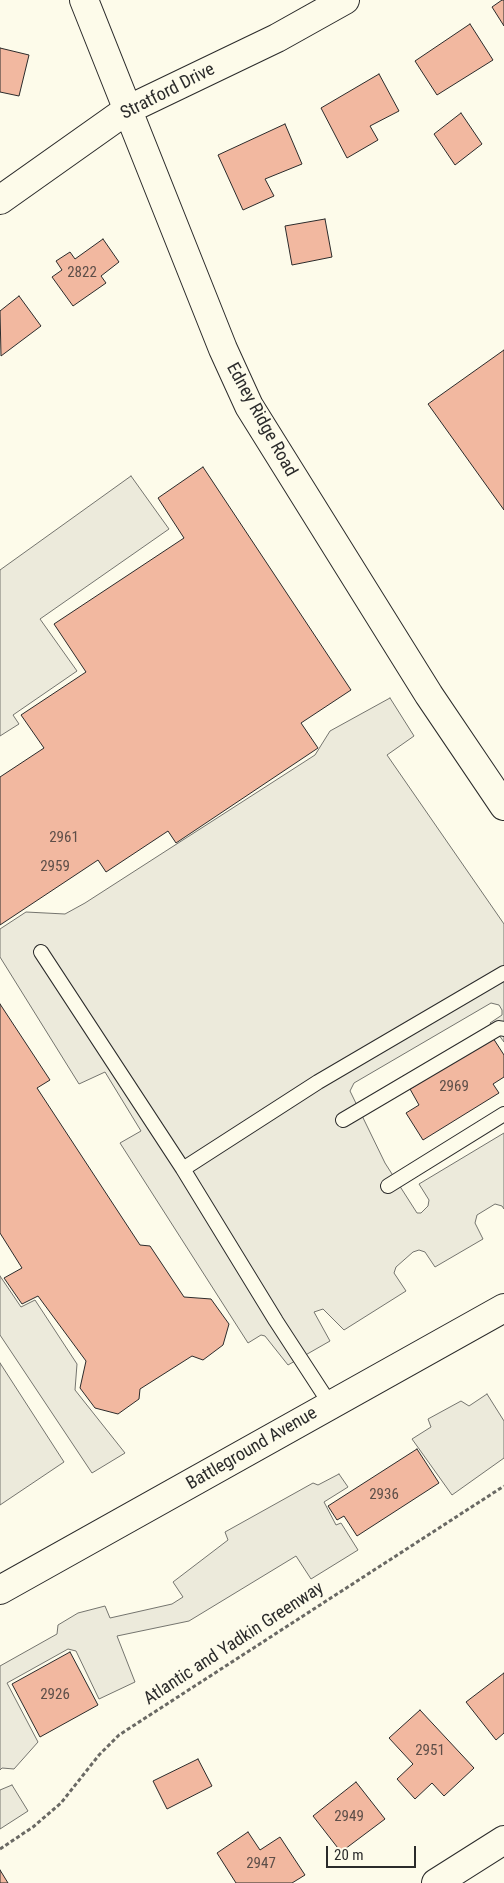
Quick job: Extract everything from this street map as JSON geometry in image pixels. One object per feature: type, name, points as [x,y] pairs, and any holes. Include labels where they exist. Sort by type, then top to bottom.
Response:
[{"type":"street","name":"Edney Ridge Road","points":[[84,0],[223,349],[249,406],[429,695],[504,806]]},
{"type":"street","name":"Stratford Drive","points":[[0,200],[127,110],[277,38],[344,0]]},
{"type":"street","name":"Battleground Avenue","points":[[0,1590],[504,1308]]},
{"type":"street","points":[[436,1883],[504,1840]]},
{"type":"lane","points":[[40,952],[183,1169],[276,1321],[330,1404]]},
{"type":"lane","points":[[183,1169],[318,1082],[504,973]]},
{"type":"lane","points":[[344,1120],[499,1028],[504,1029]]},
{"type":"lane","points":[[388,1186],[504,1114]]},
{"type":"path","name":"Atlantic and Yadkin Greenway","points":[[0,1849],[33,1827],[61,1802],[99,1754],[119,1735],[504,1486]]},
{"type":"shaded area","points":[[131,476],[169,529],[40,619],[77,671],[13,715],[19,724],[0,736],[0,570]]},
{"type":"shaded area","points":[[390,698],[414,736],[387,755],[504,924],[504,1042],[490,1023],[502,1015],[502,1010],[499,1005],[491,1003],[354,1083],[350,1091],[385,1163],[417,1213],[421,1213],[428,1206],[429,1200],[419,1184],[504,1133],[504,1209],[502,1206],[495,1204],[477,1215],[475,1223],[483,1239],[435,1267],[425,1252],[419,1250],[413,1252],[396,1267],[394,1273],[406,1291],[344,1330],[323,1309],[314,1312],[330,1341],[288,1365],[265,1336],[261,1335],[248,1343],[120,1143],[141,1131],[105,1072],[79,1084],[0,957],[0,929],[26,912],[65,914],[85,903],[315,755],[330,731]]},
{"type":"shaded area","points":[[0,1276],[21,1307],[35,1300],[77,1364],[75,1390],[125,1453],[92,1473],[0,1335]]},
{"type":"shaded area","points":[[0,1363],[64,1462],[0,1505]]},
{"type":"shaded area","points":[[487,1394],[504,1421],[504,1458],[452,1495],[412,1439],[431,1427],[428,1419],[461,1401],[469,1406]]},
{"type":"shaded area","points":[[339,1474],[348,1487],[324,1502],[336,1525],[341,1523],[358,1550],[311,1579],[296,1556],[189,1621],[117,1636],[135,1682],[99,1699],[76,1651],[68,1649],[7,1683],[38,1742],[14,1769],[2,1768],[0,1770],[0,1666],[57,1634],[58,1625],[78,1613],[105,1606],[110,1618],[172,1604],[183,1597],[173,1582],[228,1540],[225,1532],[313,1483],[318,1485]]},
{"type":"shaded area","points":[[12,1785],[28,1811],[0,1829],[0,1790]]},
{"type":"building","points":[[504,0],[504,26],[492,7]]},
{"type":"building","points":[[470,24],[493,60],[437,95],[415,61]]},
{"type":"building","points":[[0,48],[29,55],[19,96],[0,92]]},
{"type":"building","points":[[379,74],[399,111],[370,126],[378,140],[347,158],[321,108]]},
{"type":"building","points":[[461,113],[482,144],[455,165],[434,134]]},
{"type":"building","points":[[285,124],[302,164],[265,179],[274,196],[243,210],[218,155]]},
{"type":"building","points":[[325,219],[332,257],[292,265],[285,226]]},
{"type":"building","points":[[103,239],[119,262],[101,276],[106,283],[73,306],[52,277],[62,270],[56,261],[70,252],[75,259]]},
{"type":"building","points":[[19,296],[41,326],[1,356],[0,311]]},
{"type":"building","points":[[504,350],[504,510],[428,404]]},
{"type":"building","points":[[203,467],[351,690],[301,723],[318,748],[176,843],[168,831],[106,872],[98,860],[0,925],[0,777],[44,748],[21,715],[86,672],[54,624],[184,538],[158,498]]},
{"type":"building","points":[[0,1004],[50,1080],[37,1088],[140,1245],[150,1246],[184,1297],[211,1299],[229,1324],[223,1345],[203,1360],[192,1356],[140,1389],[139,1399],[118,1414],[95,1408],[80,1388],[86,1361],[38,1296],[22,1304],[4,1278],[22,1268],[0,1233]]},
{"type":"building","points":[[493,1038],[504,1055],[504,1077],[493,1084],[499,1093],[423,1140],[406,1113],[419,1105],[410,1089]]},
{"type":"building","points":[[417,1449],[439,1483],[357,1536],[344,1516],[337,1520],[328,1506]]},
{"type":"building","points":[[70,1652],[98,1705],[40,1737],[12,1684]]},
{"type":"building","points":[[504,1673],[504,1733],[496,1740],[466,1702]]},
{"type":"building","points":[[420,1710],[474,1768],[444,1796],[432,1783],[415,1799],[397,1779],[413,1764],[389,1738]]},
{"type":"building","points":[[198,1759],[212,1786],[167,1809],[153,1781]]},
{"type":"building","points":[[356,1782],[385,1819],[341,1852],[313,1816]]},
{"type":"building","points":[[248,1832],[260,1850],[280,1837],[305,1875],[292,1883],[236,1883],[217,1853]]},
{"type":"building","points":[[0,1870],[8,1883],[0,1883]]}]
